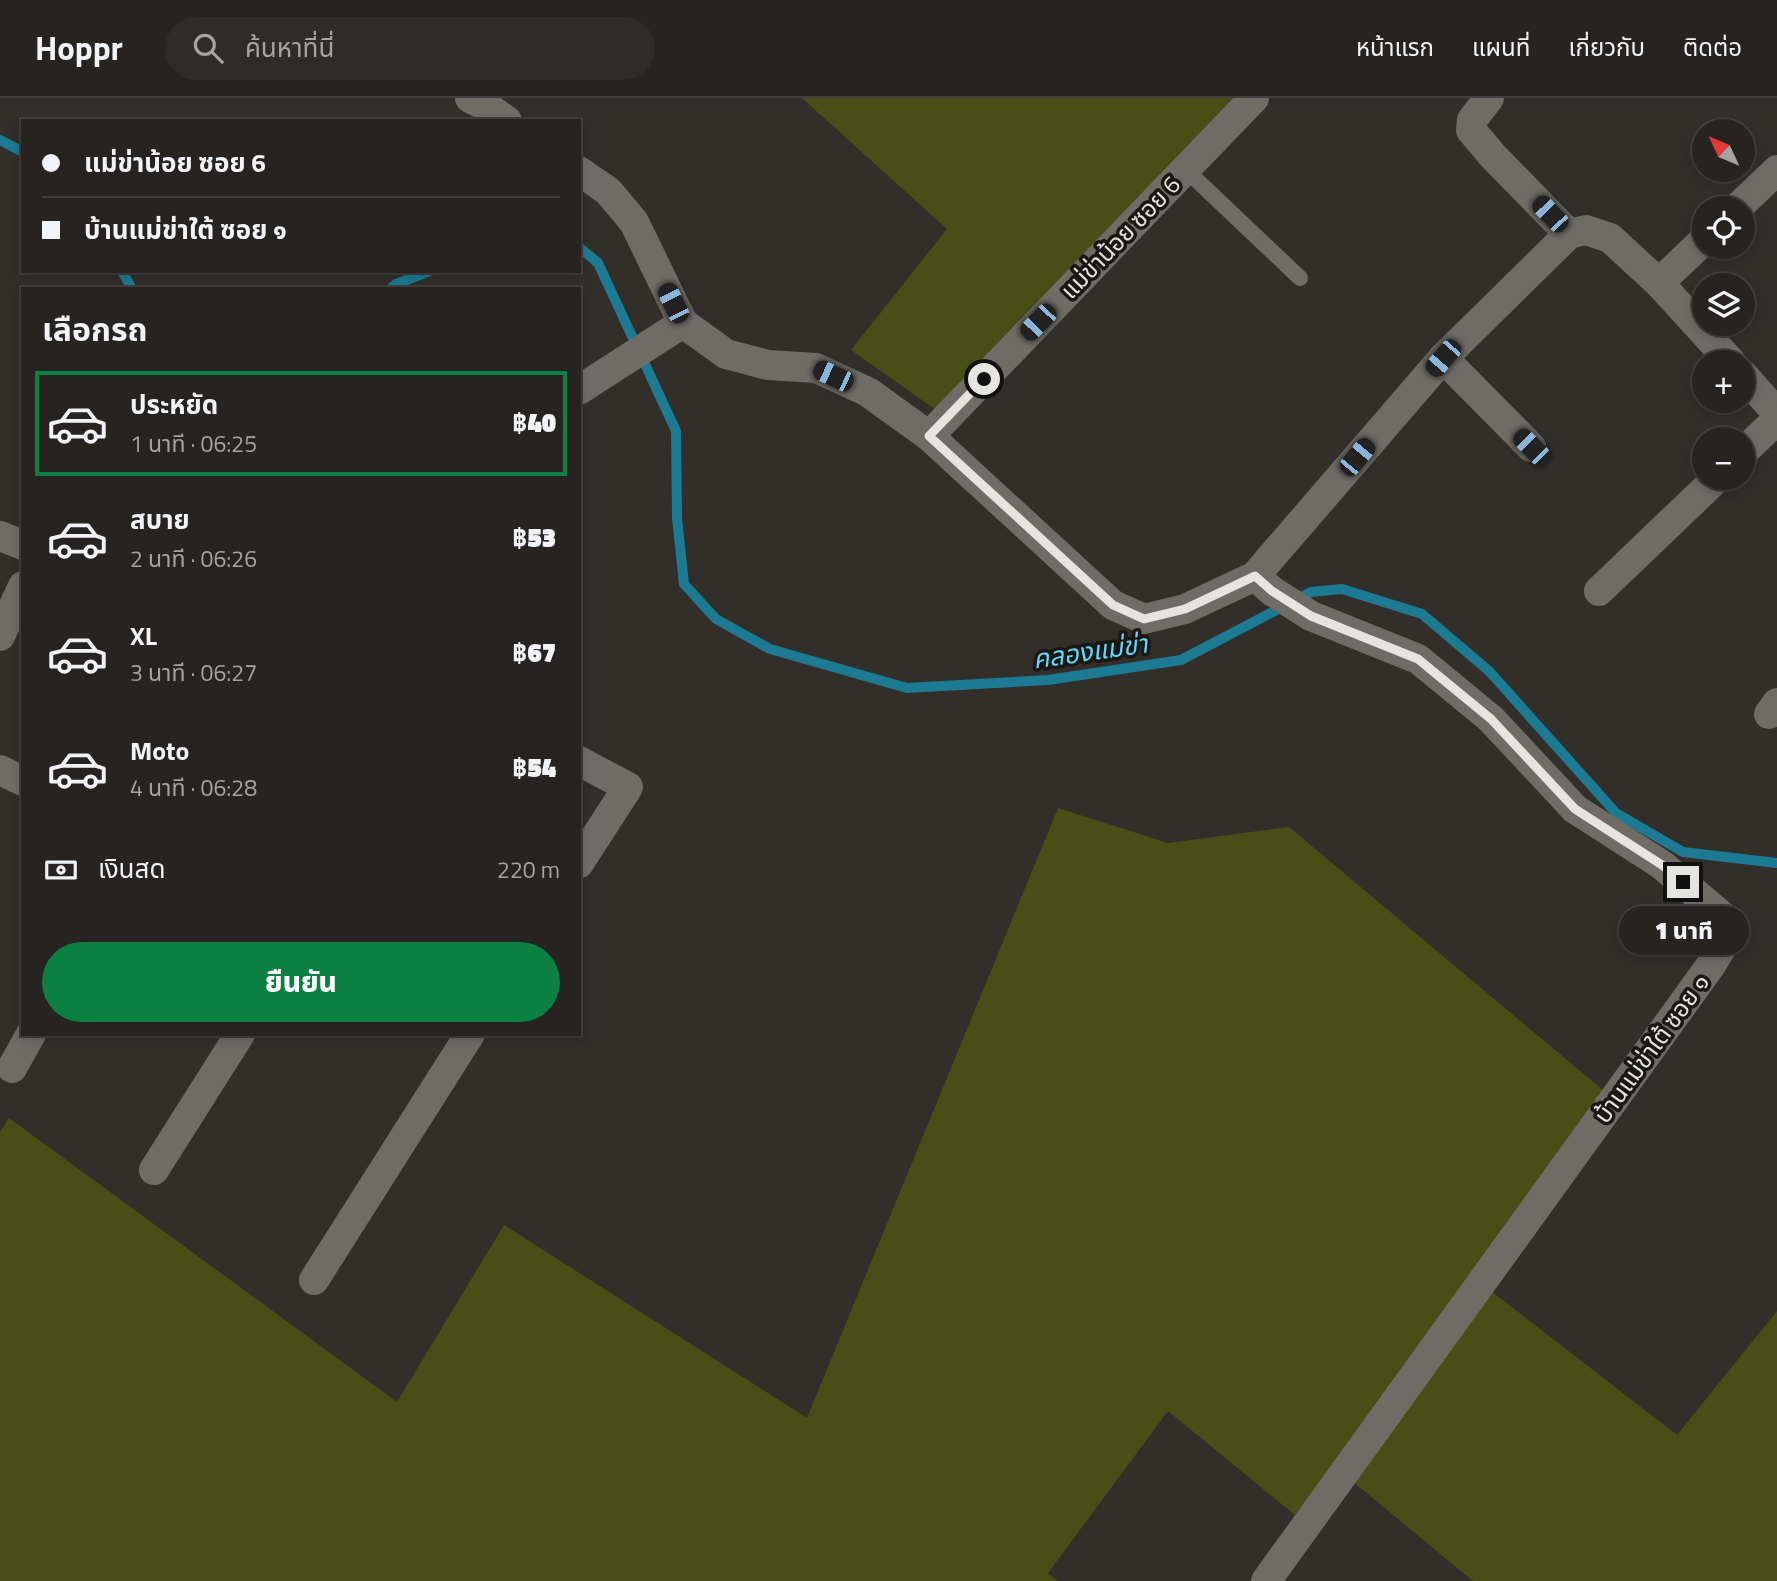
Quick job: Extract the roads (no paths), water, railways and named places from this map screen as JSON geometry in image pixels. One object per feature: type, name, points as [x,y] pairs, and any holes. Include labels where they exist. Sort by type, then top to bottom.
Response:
[{"type":"street","name":"แม่ข่าน้อย ซอย 6","points":[[929,436],[1254,98]]},
{"type":"street","points":[[1489,98],[1472,120],[1471,130],[1569,234]]},
{"type":"street","points":[[1750,196],[1777,170]]},
{"type":"street","points":[[581,172],[608,191],[634,222],[672,331],[726,355],[768,365],[816,368],[868,391],[929,436],[1113,605],[1144,619],[1263,584],[1443,358],[1569,234],[1586,230],[1610,237],[1659,283],[1720,350]]},
{"type":"street","points":[[1659,283],[1692,251]]},
{"type":"street","points":[[581,389],[672,331]]},
{"type":"street","points":[[1443,358],[1531,447]]},
{"type":"street","points":[[1755,388],[1777,413]]},
{"type":"street","points":[[1755,441],[1777,420]]},
{"type":"street","points":[[1599,591],[1704,490]]},
{"type":"street","points":[[0,536],[21,544]]},
{"type":"street","name":"บ้านแม่ข่าใต้ ซอย ๑","points":[[1263,584],[1311,616],[1418,659],[1491,719],[1575,809],[1662,865],[1723,917],[1726,942],[1266,1581]]},
{"type":"street","points":[[0,636],[21,590]]},
{"type":"street","points":[[581,762],[628,787],[581,860]]},
{"type":"street","points":[[0,769],[21,780]]},
{"type":"street","points":[[12,1068],[31,1036]]},
{"type":"street","points":[[154,1170],[239,1036]]},
{"type":"street","points":[[314,1280],[469,1036]]},
{"type":"lane","points":[[1185,169],[1300,278]]},
{"type":"waterway","name":"คลองแม่ข่า","points":[[0,140],[21,151]]},
{"type":"waterway","name":"คลองแม่ข่า","points":[[581,249],[598,263],[676,431],[677,518],[684,584],[716,619],[770,649],[907,688],[1048,680],[1181,660],[1311,592],[1342,589],[1422,614],[1489,671],[1616,813],[1683,852],[1777,863]]},
{"type":"waterway","name":"คลองแม่ข่า","points":[[123,273],[131,287]]},
{"type":"waterway","name":"คลองแม่ข่า","points":[[392,287],[425,273]]}]
